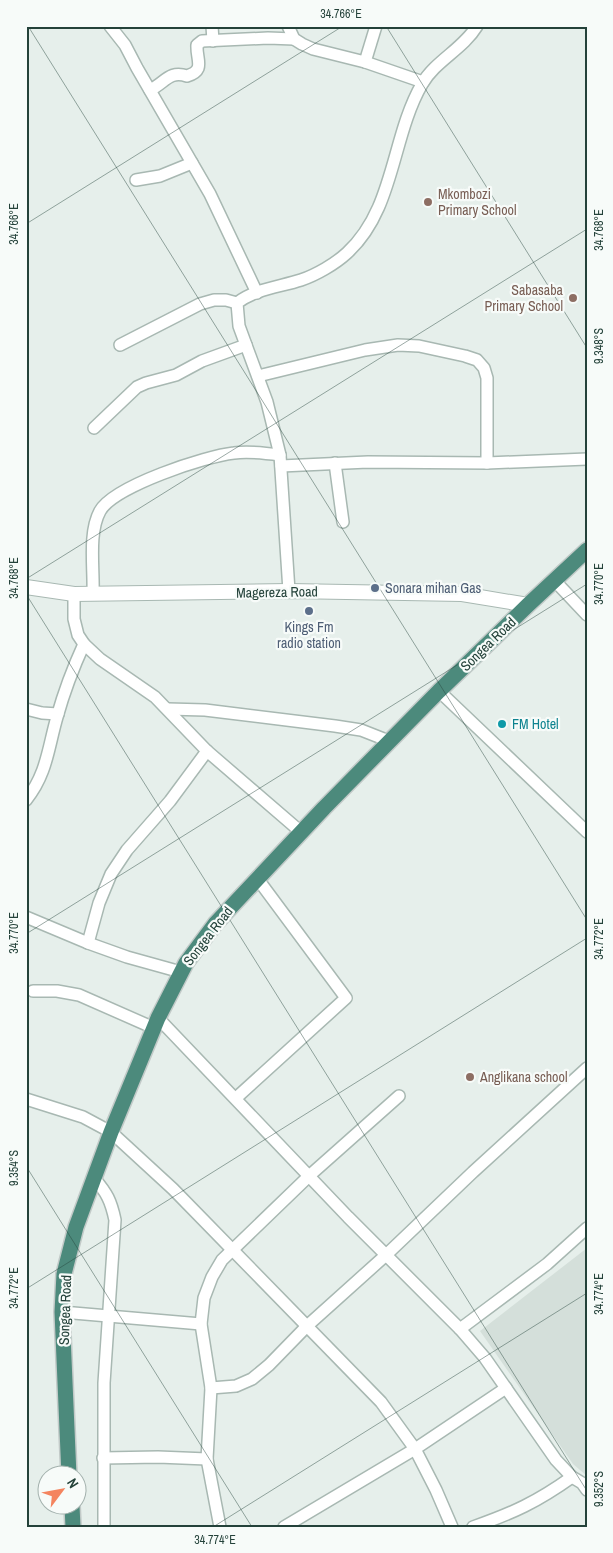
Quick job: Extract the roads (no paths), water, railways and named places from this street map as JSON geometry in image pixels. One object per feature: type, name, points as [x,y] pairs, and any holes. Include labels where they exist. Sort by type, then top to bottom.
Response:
[{"type":"highway","name":"Songea Road","points":[[70,1466],[62,1312],[64,1274],[76,1227],[111,1132],[156,1023],[181,972],[205,936],[301,832],[439,691],[587,550]]},
{"type":"street","points":[[110,26],[125,44],[214,202],[257,293]]},
{"type":"street","points":[[212,26],[212,41]]},
{"type":"street","points":[[288,26],[294,38],[302,44],[365,62],[423,82]]},
{"type":"street","points":[[365,62],[376,26]]},
{"type":"street","points":[[237,304],[246,297],[257,293],[303,280],[332,264],[347,252],[368,228],[387,187],[403,128],[423,82],[445,57],[473,33],[477,26]]},
{"type":"street","points":[[150,90],[172,75],[186,76],[195,72],[199,68],[197,45],[202,41],[294,38]]},
{"type":"street","points":[[136,180],[160,176],[192,163]]},
{"type":"street","points":[[120,345],[200,304],[214,300],[226,300],[237,304]]},
{"type":"street","points":[[237,304],[238,326],[267,402],[280,461],[289,591]]},
{"type":"street","points":[[258,376],[366,350],[398,345],[419,346],[477,360],[484,368],[487,378],[487,463]]},
{"type":"street","points":[[94,428],[137,387],[176,375],[202,361],[246,346]]},
{"type":"street","points":[[93,594],[94,526],[101,509],[116,496],[139,484],[214,456],[236,452],[280,461],[335,463],[487,463],[587,459]]},
{"type":"street","points":[[335,463],[343,522]]},
{"type":"street","points":[[554,580],[587,615]]},
{"type":"street","name":"Magereza Road","points":[[26,587],[74,594],[289,591],[462,594],[528,605]]},
{"type":"street","points":[[74,594],[74,619],[78,635],[84,644],[100,659],[156,697],[207,751],[301,832]]},
{"type":"street","points":[[26,800],[36,787],[45,767],[65,688],[84,644]]},
{"type":"street","points":[[439,691],[587,832]]},
{"type":"street","points":[[26,709],[58,714]]},
{"type":"street","points":[[168,709],[205,710],[335,726],[361,730],[390,742]]},
{"type":"street","points":[[88,943],[99,904],[111,874],[127,850],[170,801],[207,751]]},
{"type":"street","points":[[236,1098],[346,998],[257,878]]},
{"type":"street","points":[[26,916],[88,943],[127,957],[181,972]]},
{"type":"street","points":[[33,991],[57,991],[79,995],[156,1023],[236,1098],[309,1176],[460,1329],[485,1358],[556,1460],[572,1477],[582,1483],[587,1490]]},
{"type":"street","points":[[211,1388],[236,1386],[252,1379],[269,1365],[307,1326],[587,1068]]},
{"type":"street","points":[[220,1527],[207,1459],[211,1388],[202,1324],[204,1298],[212,1277],[222,1260],[232,1250],[309,1176],[399,1096]]},
{"type":"street","points":[[26,1099],[83,1117],[111,1132],[167,1183],[381,1402],[415,1449],[452,1527]]},
{"type":"street","points":[[94,1178],[107,1194],[112,1205],[115,1220],[104,1383],[104,1527]]},
{"type":"street","points":[[460,1329],[547,1264],[587,1228]]},
{"type":"street","points":[[62,1312],[202,1324]]},
{"type":"street","points":[[284,1527],[415,1449],[506,1388]]},
{"type":"street","points":[[103,1458],[176,1457],[207,1459]]},
{"type":"street","points":[[473,1527],[510,1514],[537,1501],[572,1477]]},
{"type":"place","name":"Mkombozi Primary School","points":[[428,202]]},
{"type":"place","name":"Sabasaba Primary School","points":[[573,298]]},
{"type":"place","name":"Sonara mihan Gas","points":[[375,588]]},
{"type":"place","name":"Kings Fm radio station","points":[[309,611]]},
{"type":"place","name":"FM Hotel","points":[[502,724]]},
{"type":"place","name":"Anglikana school","points":[[470,1077]]}]
